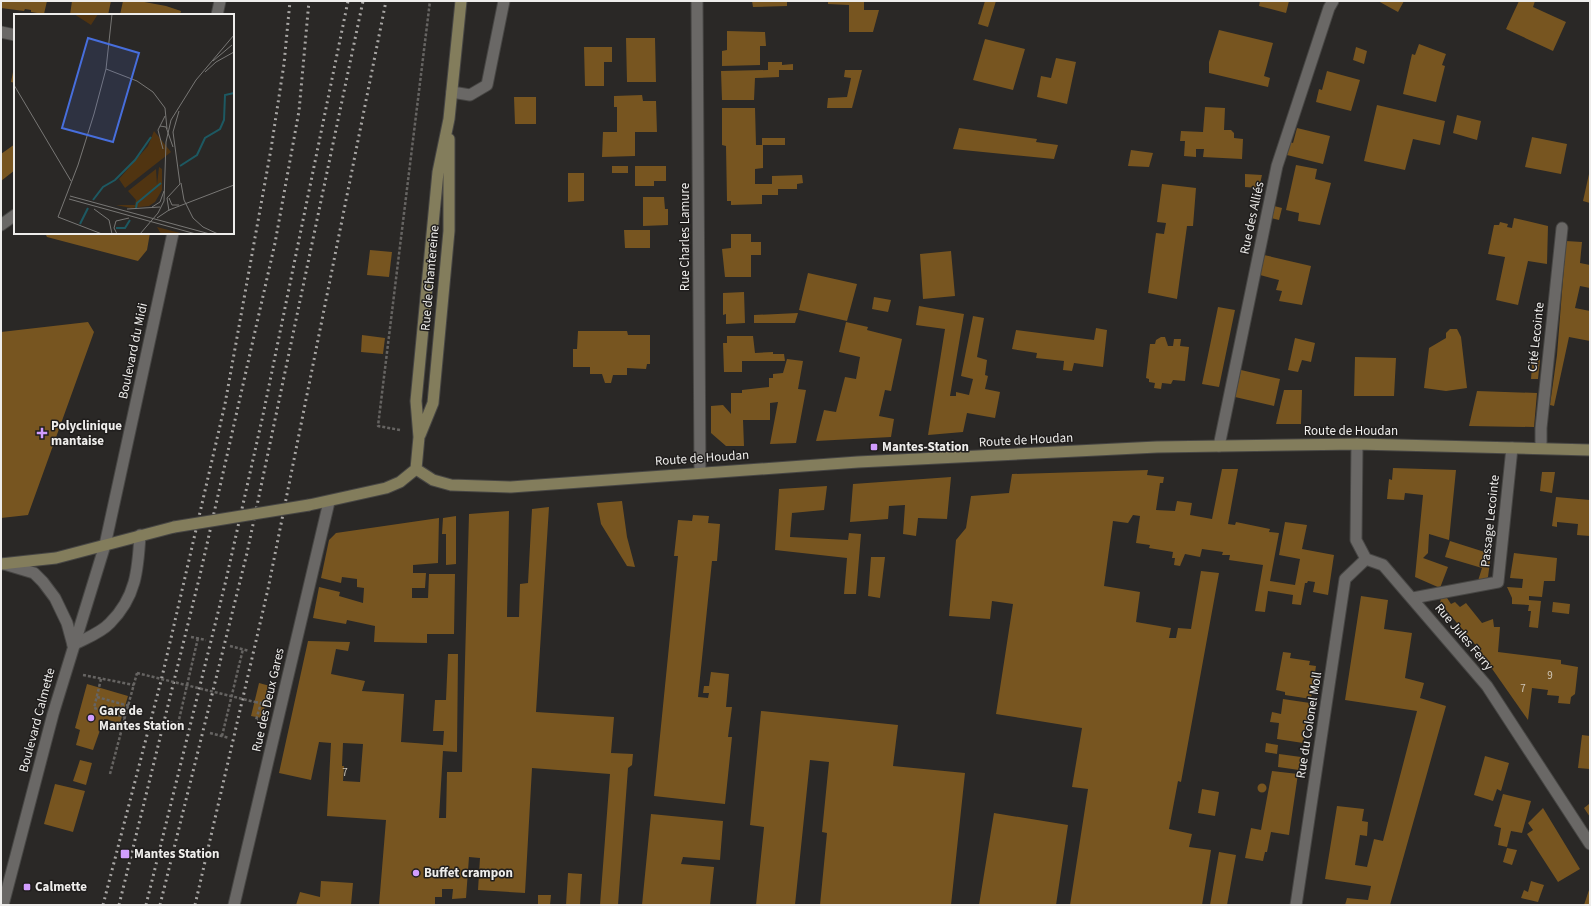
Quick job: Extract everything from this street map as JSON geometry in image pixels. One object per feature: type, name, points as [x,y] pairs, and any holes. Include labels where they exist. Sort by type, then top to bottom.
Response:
[{"type":"main road","name":"Rue de Chantereine","points":[[416,469],[419,437],[416,401],[417,388],[438,172],[449,118],[461,1]]},
{"type":"main road","name":"Rue de Chantereine","points":[[419,437],[433,403],[449,231],[449,118]]},
{"type":"main road","name":"Route de Houdan","points":[[416,469],[433,480],[451,485],[473,487],[511,487],[700,472],[858,462],[1218,446],[1356,444],[1590,450]]},
{"type":"main road","points":[[1,564],[56,558],[174,527],[329,502],[386,488],[400,482],[416,469]]},
{"type":"street","points":[[217,14],[220,1]]},
{"type":"street","points":[[452,92],[470,95],[487,85],[504,1]]},
{"type":"street","name":"Rue Charles Lamure","points":[[697,1],[700,472]]},
{"type":"street","name":"Rue des Alliés","points":[[1218,446],[1277,166],[1333,1]]},
{"type":"street","points":[[1,32],[14,35]]},
{"type":"street","points":[[1,225],[14,216]]},
{"type":"street","name":"Cité Lecointe","points":[[1541,448],[1541,428],[1562,228]]},
{"type":"street","name":"Boulevard du Midi","points":[[105,545],[172,234]]},
{"type":"street","points":[[1356,444],[1356,540],[1366,558]]},
{"type":"street","name":"Passage Lecointe","points":[[1413,598],[1498,582],[1512,448]]},
{"type":"street","name":"Rue des Deux Gares","points":[[234,905],[329,502]]},
{"type":"street","points":[[1,564],[34,573],[43,582],[55,598],[67,623],[73,645],[110,624],[129,597],[138,571],[140,535]]},
{"type":"street","name":"Boulevard Calmette","points":[[3,905],[53,714],[105,545]]},
{"type":"street","name":"Rue Jules Ferry","points":[[1366,558],[1383,565],[1413,598],[1487,686],[1590,844]]},
{"type":"street","name":"Rue du Colonel Moll","points":[[1296,905],[1345,579],[1366,558]]},
{"type":"path","points":[[419,437],[396,429],[378,426],[430,1]]},
{"type":"path","points":[[191,637],[206,640]]},
{"type":"path","points":[[178,724],[198,638]]},
{"type":"path","points":[[230,646],[249,651]]},
{"type":"path","points":[[222,736],[243,650]]},
{"type":"path","points":[[110,774],[137,673],[260,703],[258,712]]},
{"type":"path","points":[[79,674],[134,685]]},
{"type":"path","points":[[101,678],[94,708],[125,717]]},
{"type":"path","points":[[97,697],[129,706]]},
{"type":"path","points":[[170,722],[185,726]]},
{"type":"path","points":[[210,733],[229,738]]},
{"type":"building","points":[[1,1],[47,1],[44,14],[31,12],[31,10],[25,9],[24,11],[1,8]]},
{"type":"building","points":[[72,1],[111,1],[108,14],[70,14]]},
{"type":"building","points":[[123,1],[139,1],[166,6],[181,11],[180,14],[120,14]]},
{"type":"building","points":[[752,1],[787,1],[787,6],[753,7]]},
{"type":"building","points":[[828,1],[864,1],[864,10],[879,10],[873,32],[849,32],[849,5],[828,4]]},
{"type":"building","points":[[985,1],[996,1],[988,27],[978,24]]},
{"type":"building","points":[[1260,1],[1289,1],[1286,13],[1259,6]]},
{"type":"building","points":[[1378,1],[1404,1],[1398,12]]},
{"type":"building","points":[[1519,1],[1535,1],[1533,7],[1566,22],[1553,51],[1506,29]]},
{"type":"building","points":[[1219,30],[1273,43],[1264,76],[1270,78],[1268,87],[1209,73],[1209,62]]},
{"type":"building","points":[[727,31],[765,32],[766,46],[760,46],[760,65],[722,66],[722,51],[727,50]]},
{"type":"building","points":[[626,38],[655,38],[656,82],[627,82]]},
{"type":"building","points":[[985,39],[1025,49],[1013,90],[973,80]]},
{"type":"building","points":[[1419,44],[1446,54],[1442,65],[1445,66],[1436,102],[1403,94],[1412,54],[1415,55]]},
{"type":"building","points":[[584,47],[612,47],[612,62],[604,62],[604,86],[585,86]]},
{"type":"building","points":[[1356,47],[1367,51],[1364,64],[1353,60]]},
{"type":"building","points":[[1056,58],[1076,62],[1067,104],[1037,97],[1041,76],[1051,78]]},
{"type":"building","points":[[768,62],[782,62],[782,65],[793,64],[793,70],[779,70],[779,77],[755,78],[754,100],[722,100],[721,71],[768,70]]},
{"type":"building","points":[[845,70],[862,70],[852,108],[827,108],[828,98],[847,97],[851,78],[844,77]]},
{"type":"building","points":[[1327,71],[1360,80],[1351,111],[1316,102],[1319,89],[1322,90]]},
{"type":"building","points":[[13,72],[14,83],[11,82]]},
{"type":"building","points":[[642,95],[643,101],[656,101],[657,132],[635,132],[635,156],[602,157],[603,132],[617,132],[617,107],[614,107],[614,96]]},
{"type":"building","points":[[514,97],[536,97],[536,124],[515,124]]},
{"type":"building","points":[[1377,105],[1445,121],[1440,145],[1413,139],[1405,170],[1364,161]]},
{"type":"building","points":[[1205,107],[1225,108],[1224,130],[1231,130],[1234,133],[1234,138],[1243,139],[1242,159],[1203,157],[1204,149],[1196,149],[1196,157],[1184,156],[1185,141],[1180,141],[1181,131],[1203,132]]},
{"type":"building","points":[[722,108],[755,108],[756,145],[762,145],[762,138],[785,138],[785,145],[763,145],[763,168],[755,169],[755,184],[772,184],[772,176],[802,175],[803,183],[797,184],[797,189],[778,189],[778,195],[762,195],[762,204],[731,205],[731,201],[727,201],[726,146],[722,145]]},
{"type":"building","points":[[1457,115],[1481,121],[1477,140],[1453,133]]},
{"type":"building","points":[[959,128],[1037,139],[1036,142],[1058,145],[1054,159],[953,149]]},
{"type":"building","points":[[1297,128],[1330,136],[1323,164],[1287,155],[1290,142],[1293,143]]},
{"type":"building","points":[[1532,137],[1567,144],[1561,174],[1525,167]]},
{"type":"building","points":[[14,145],[14,171],[1,181],[1,154]]},
{"type":"building","points":[[1131,150],[1153,153],[1149,167],[1128,166]]},
{"type":"building","points":[[1296,165],[1317,169],[1315,179],[1331,183],[1320,225],[1298,221],[1299,213],[1286,210]]},
{"type":"building","points":[[612,166],[628,166],[628,173],[612,173]]},
{"type":"building","points":[[635,166],[666,166],[666,181],[654,181],[654,186],[635,186]]},
{"type":"building","points":[[568,173],[584,173],[584,201],[568,202]]},
{"type":"building","points":[[1245,174],[1262,175],[1259,188],[1245,187]]},
{"type":"building","points":[[1590,174],[1590,203],[1583,201]]},
{"type":"building","points":[[1162,184],[1196,188],[1193,226],[1187,226],[1177,299],[1148,293],[1156,233],[1164,234],[1166,223],[1157,222]]},
{"type":"building","points":[[643,197],[664,197],[665,209],[668,209],[668,225],[643,226]]},
{"type":"building","points":[[1274,206],[1282,208],[1279,220],[1271,218]]},
{"type":"building","points":[[1514,218],[1548,226],[1547,264],[1528,261],[1518,305],[1496,300],[1505,257],[1488,254],[1494,225],[1499,225],[1500,222],[1508,224],[1507,227],[1512,228]]},
{"type":"building","points":[[624,230],[650,230],[650,248],[625,248]]},
{"type":"building","points":[[46,234],[150,234],[147,250],[138,261],[47,237]]},
{"type":"building","points":[[731,234],[751,234],[751,242],[761,242],[761,255],[751,255],[751,277],[725,277],[722,249],[731,248]]},
{"type":"building","points":[[1566,241],[1582,242],[1580,263],[1590,265],[1590,288],[1580,286],[1575,308],[1590,311],[1590,341],[1569,337],[1554,406],[1550,405],[1557,355]]},
{"type":"building","points":[[370,250],[392,252],[389,277],[367,275]]},
{"type":"building","points":[[951,251],[955,296],[923,299],[920,254]]},
{"type":"building","points":[[1264,255],[1311,266],[1302,305],[1279,301],[1282,291],[1276,290],[1279,280],[1260,275]]},
{"type":"building","points":[[808,273],[857,284],[847,321],[799,310]]},
{"type":"building","points":[[744,292],[745,323],[726,324],[726,314],[723,315],[723,293]]},
{"type":"building","points":[[874,297],[891,300],[888,312],[872,309]]},
{"type":"building","points":[[919,306],[964,314],[950,396],[956,396],[956,392],[969,395],[973,379],[961,376],[973,316],[984,318],[977,357],[987,360],[985,375],[988,376],[985,389],[1000,392],[995,418],[967,413],[963,432],[928,435],[945,329],[916,325]]},
{"type":"building","points":[[1218,307],[1235,310],[1219,387],[1202,384]]},
{"type":"building","points":[[798,313],[795,323],[754,323],[754,315]]},
{"type":"building","points":[[88,322],[94,332],[28,515],[1,518],[1,332]]},
{"type":"building","points":[[846,322],[868,327],[867,330],[902,339],[891,391],[885,390],[879,416],[894,419],[891,437],[816,441],[824,410],[836,412],[845,377],[856,379],[860,357],[839,352]]},
{"type":"building","points":[[1096,328],[1107,330],[1103,367],[1074,363],[1072,371],[1063,370],[1064,361],[1036,358],[1037,353],[1012,349],[1016,330],[1094,340]]},
{"type":"building","points":[[1450,329],[1457,329],[1461,337],[1467,388],[1446,391],[1424,388],[1429,348],[1446,338],[1446,333]]},
{"type":"building","points":[[578,331],[627,331],[628,335],[650,335],[650,364],[647,364],[646,369],[627,368],[627,375],[613,375],[611,383],[605,383],[602,374],[590,374],[590,367],[573,367],[573,349],[577,349]]},
{"type":"building","points":[[362,335],[385,338],[383,354],[361,352]]},
{"type":"building","points":[[727,336],[753,336],[755,353],[773,352],[773,354],[784,354],[785,361],[742,361],[742,372],[724,372],[723,343],[727,343]]},
{"type":"building","points":[[1161,337],[1165,337],[1168,346],[1173,346],[1174,339],[1181,339],[1180,346],[1189,347],[1185,381],[1173,380],[1171,384],[1162,383],[1161,389],[1154,388],[1155,383],[1149,382],[1149,379],[1146,378],[1150,344],[1155,344],[1156,340]]},
{"type":"building","points":[[1295,338],[1315,343],[1311,362],[1302,360],[1298,372],[1288,370]]},
{"type":"building","points":[[1535,356],[1540,360],[1538,379],[1531,379],[1532,366],[1528,361]]},
{"type":"building","points":[[1355,357],[1396,358],[1394,396],[1354,396]]},
{"type":"building","points":[[787,359],[803,361],[798,389],[806,390],[796,443],[770,444],[778,402],[770,403],[770,420],[743,420],[744,446],[726,446],[711,433],[711,406],[723,405],[731,414],[731,393],[742,393],[742,390],[769,387],[769,378],[773,378],[773,374],[783,373]]},
{"type":"building","points":[[1241,370],[1280,379],[1274,406],[1235,397]]},
{"type":"building","points":[[1284,390],[1302,390],[1301,424],[1276,424]]},
{"type":"building","points":[[1477,391],[1537,393],[1534,427],[1469,426]]},
{"type":"building","points":[[1393,468],[1456,470],[1449,540],[1429,534],[1428,553],[1423,558],[1448,567],[1440,588],[1415,577],[1423,495],[1405,493],[1404,500],[1387,499],[1389,479],[1392,480]]},
{"type":"building","points":[[1222,469],[1238,469],[1228,524],[1235,525],[1236,522],[1270,529],[1269,532],[1279,533],[1270,581],[1295,585],[1300,559],[1279,555],[1285,522],[1307,525],[1302,549],[1334,555],[1328,595],[1313,592],[1315,582],[1308,581],[1305,583],[1301,605],[1292,604],[1293,595],[1268,591],[1265,612],[1255,611],[1263,565],[1229,560],[1230,555],[1222,555],[1223,552],[1202,549],[1200,557],[1185,554],[1180,566],[1174,565],[1175,558],[1172,558],[1173,552],[1149,548],[1150,545],[1136,543],[1140,516],[1133,515],[1128,523],[1113,521],[1104,586],[1140,592],[1136,622],[1171,628],[1169,638],[1176,638],[1178,628],[1191,629],[1201,571],[1219,573],[1181,782],[1178,781],[1169,829],[1192,834],[1189,847],[1211,850],[1202,905],[1070,905],[1088,789],[1072,787],[1082,728],[996,714],[1013,604],[992,601],[990,619],[949,616],[956,540],[966,528],[971,496],[1009,493],[1012,474],[1148,470],[1147,475],[1164,477],[1163,483],[1160,483],[1156,510],[1175,511],[1177,501],[1192,503],[1190,515],[1212,519]]},
{"type":"building","points":[[1542,472],[1555,472],[1552,493],[1540,491]]},
{"type":"building","points":[[951,477],[947,519],[918,518],[916,536],[903,534],[905,505],[889,506],[888,519],[850,522],[853,484]]},
{"type":"building","points":[[827,486],[824,510],[792,513],[790,537],[848,540],[849,533],[861,534],[856,594],[844,594],[847,558],[775,550],[779,489]]},
{"type":"building","points":[[1556,497],[1590,500],[1590,536],[1577,535],[1578,524],[1557,522],[1557,527],[1552,526]]},
{"type":"building","points":[[622,501],[627,537],[635,567],[627,566],[601,524],[597,503]]},
{"type":"building","points":[[549,507],[536,712],[614,717],[611,753],[633,754],[632,765],[628,768],[618,905],[600,905],[610,774],[532,768],[525,893],[478,890],[480,858],[469,857],[466,898],[452,899],[453,889],[442,889],[442,897],[435,897],[435,905],[379,905],[386,820],[327,816],[331,743],[319,742],[311,780],[279,773],[308,641],[350,642],[348,651],[336,649],[331,674],[365,681],[362,691],[404,694],[401,742],[443,745],[444,731],[433,731],[435,700],[446,700],[448,654],[458,654],[457,752],[443,751],[439,818],[446,818],[447,772],[462,772],[469,514],[509,511],[507,617],[519,617],[520,584],[528,583],[532,509]],"holes":[[[343,743],[363,744],[360,782],[343,781]]]},
{"type":"building","points":[[693,515],[709,516],[708,523],[720,524],[717,561],[712,561],[698,697],[708,698],[709,693],[703,693],[704,686],[709,686],[711,672],[729,674],[726,707],[732,707],[728,737],[732,737],[725,804],[654,796],[678,556],[674,556],[678,520],[692,521]]},
{"type":"building","points":[[456,516],[456,564],[446,565],[446,534],[442,534],[443,518]]},
{"type":"building","points":[[439,518],[438,563],[413,565],[413,573],[426,573],[425,588],[412,588],[412,598],[428,598],[429,574],[455,574],[454,634],[427,634],[427,643],[374,642],[375,626],[347,620],[346,624],[313,618],[319,587],[340,592],[339,596],[363,603],[364,588],[357,587],[357,579],[342,577],[341,583],[321,578],[329,540],[336,533]]},
{"type":"building","points":[[1450,541],[1491,554],[1488,577],[1482,584],[1477,584],[1482,568],[1445,557]]},
{"type":"building","points":[[1514,553],[1557,558],[1555,581],[1544,581],[1542,597],[1529,596],[1529,600],[1541,601],[1538,628],[1529,627],[1531,611],[1528,611],[1529,605],[1512,604],[1512,598],[1507,587],[1522,588],[1523,579],[1510,578]]},
{"type":"building","points":[[871,557],[885,557],[880,598],[868,596]]},
{"type":"building","points":[[1361,596],[1388,600],[1384,629],[1412,633],[1405,678],[1424,683],[1420,698],[1446,706],[1390,905],[1345,905],[1347,898],[1368,900],[1371,886],[1325,879],[1337,806],[1364,809],[1362,821],[1368,822],[1367,836],[1360,835],[1355,865],[1367,867],[1374,839],[1383,841],[1417,711],[1345,700]]},
{"type":"building","points":[[1441,598],[1447,598],[1451,604],[1455,602],[1460,607],[1466,603],[1482,623],[1493,619],[1494,627],[1500,627],[1498,652],[1561,660],[1561,664],[1578,667],[1575,694],[1571,697],[1570,704],[1558,703],[1559,696],[1547,695],[1548,690],[1532,688],[1528,720],[1474,643],[1440,603]]},
{"type":"building","points":[[1553,602],[1570,604],[1569,614],[1552,612]]},
{"type":"building","points":[[1283,652],[1291,653],[1290,658],[1310,661],[1309,665],[1316,666],[1311,699],[1285,695],[1285,692],[1276,690]]},
{"type":"building","points":[[259,683],[270,686],[262,718],[251,716]]},
{"type":"building","name":"Gare de Mantes Station","points":[[87,684],[128,696],[120,723],[104,719],[93,750],[76,745],[80,730],[75,728]]},
{"type":"building","points":[[1283,699],[1310,703],[1303,743],[1277,739],[1279,723],[1270,722],[1272,712],[1281,714]]},
{"type":"building","points":[[761,711],[898,725],[893,766],[965,773],[951,905],[820,905],[827,833],[822,832],[829,762],[810,760],[795,905],[756,905],[764,827],[750,825]]},
{"type":"building","points":[[1582,735],[1590,736],[1590,769],[1578,768]]},
{"type":"building","points":[[1266,743],[1278,745],[1277,754],[1265,752]]},
{"type":"building","points":[[1279,754],[1301,757],[1299,770],[1278,767]]},
{"type":"building","points":[[1485,756],[1509,763],[1501,791],[1497,789],[1493,801],[1474,795]]},
{"type":"building","points":[[80,760],[92,763],[86,785],[73,781]]},
{"type":"building","points":[[1272,771],[1298,774],[1289,835],[1271,832],[1267,852],[1265,852],[1263,861],[1245,858],[1251,828],[1261,830]]},
{"type":"building","points":[[1262,783],[1267,788],[1262,793],[1257,788]]},
{"type":"building","points":[[55,784],[85,791],[73,832],[44,824]]},
{"type":"building","points":[[1202,789],[1219,792],[1215,816],[1198,813]]},
{"type":"building","points":[[1503,794],[1531,801],[1522,833],[1511,831],[1507,847],[1498,845],[1501,828],[1494,826]]},
{"type":"building","points":[[1589,804],[1590,805],[1590,817],[1584,808]]},
{"type":"building","points":[[1543,808],[1580,869],[1558,882],[1527,834],[1533,830],[1528,823]]},
{"type":"building","points":[[994,813],[1068,825],[1056,905],[979,905]]},
{"type":"building","points":[[651,814],[723,821],[720,860],[683,857],[681,864],[714,867],[710,905],[642,905]]},
{"type":"building","points":[[1507,848],[1517,850],[1512,865],[1503,862]]},
{"type":"building","points":[[1219,852],[1236,855],[1227,905],[1210,905]]},
{"type":"building","points":[[568,873],[582,874],[580,905],[566,905]]},
{"type":"building","points":[[321,881],[353,883],[351,905],[296,905],[300,892],[320,897]]},
{"type":"building","points":[[1531,881],[1544,885],[1538,902],[1521,898],[1524,890],[1528,892]]},
{"type":"building","points":[[1590,887],[1590,905],[1584,905]]},
{"type":"building","points":[[538,895],[551,895],[550,905],[538,905]]},
{"type":"railway","points":[[103,905],[162,677],[225,404],[271,149],[284,64],[290,1]]},
{"type":"railway","points":[[119,905],[200,575],[275,243],[299,111],[309,1]]},
{"type":"railway","points":[[146,905],[226,580],[263,415],[348,1]]},
{"type":"railway","points":[[160,905],[247,553],[363,1]]},
{"type":"railway","points":[[195,905],[268,589],[386,1]]},
{"type":"place","name":"Polyclinique mantaise","points":[[42,433]]},
{"type":"place","name":"Mantes-Station","points":[[874,447]]},
{"type":"place","name":"Gare de Mantes Station","points":[[91,718]]},
{"type":"place","name":"Mantes Station","points":[[125,854]]},
{"type":"place","name":"Buffet crampon","points":[[416,873]]},
{"type":"place","name":"Calmette","points":[[27,887]]}]
